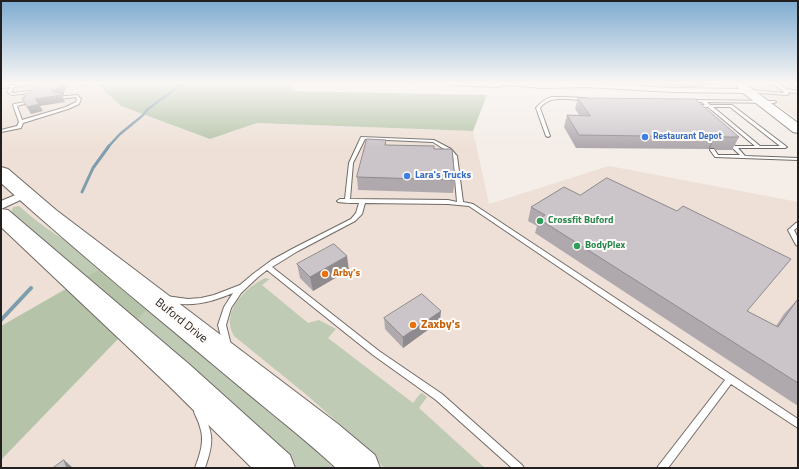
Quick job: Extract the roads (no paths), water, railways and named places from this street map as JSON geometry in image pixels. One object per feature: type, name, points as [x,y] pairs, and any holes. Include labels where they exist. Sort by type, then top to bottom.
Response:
[{"type":"highway","name":"Buford Drive","points":[[1,173],[13,200],[49,215],[262,387],[309,421],[362,468]]},
{"type":"highway","points":[[1,215],[179,375],[277,468]]},
{"type":"main road","points":[[770,105],[798,129]]},
{"type":"main road","points":[[778,105],[798,118]]},
{"type":"lane","points":[[19,105],[15,106],[21,122]]},
{"type":"lane","points":[[1,131],[19,127],[21,122],[74,105]]},
{"type":"lane","points":[[539,105],[538,108],[548,136]]},
{"type":"lane","points":[[695,111],[690,106],[731,106],[785,147],[734,147]]},
{"type":"lane","points":[[709,106],[759,147]]},
{"type":"lane","points":[[723,137],[744,157]]},
{"type":"lane","points":[[460,204],[454,156],[449,150],[434,141],[363,138],[351,163],[344,201],[448,202],[460,204],[471,205],[798,424]]},
{"type":"lane","points":[[712,150],[717,156],[798,159]]},
{"type":"lane","points":[[153,298],[188,302],[217,297],[240,288],[276,261],[354,220],[359,214],[362,202]]},
{"type":"lane","points":[[798,224],[791,230],[798,244]]},
{"type":"lane","points":[[267,267],[376,353],[439,397],[519,468]]},
{"type":"lane","points":[[232,362],[222,326],[225,313],[240,288]]},
{"type":"lane","points":[[179,375],[206,426],[208,446],[200,468]]},
{"type":"lane","points":[[662,468],[730,379]]},
{"type":"waterway","points":[[108,147],[120,134],[154,105]]},
{"type":"waterway","points":[[82,192],[93,168],[109,146]]},
{"type":"waterway","points":[[1,320],[31,288]]},
{"type":"place","name":"Restaurant Depot","points":[[645,137]]},
{"type":"place","name":"Lara's Trucks","points":[[407,176]]},
{"type":"place","name":"Crossfit Buford","points":[[540,221]]},
{"type":"place","name":"BodyPlex","points":[[577,246]]},
{"type":"place","name":"Arby's","points":[[325,274]]},
{"type":"place","name":"Zaxby's","points":[[413,325]]}]
